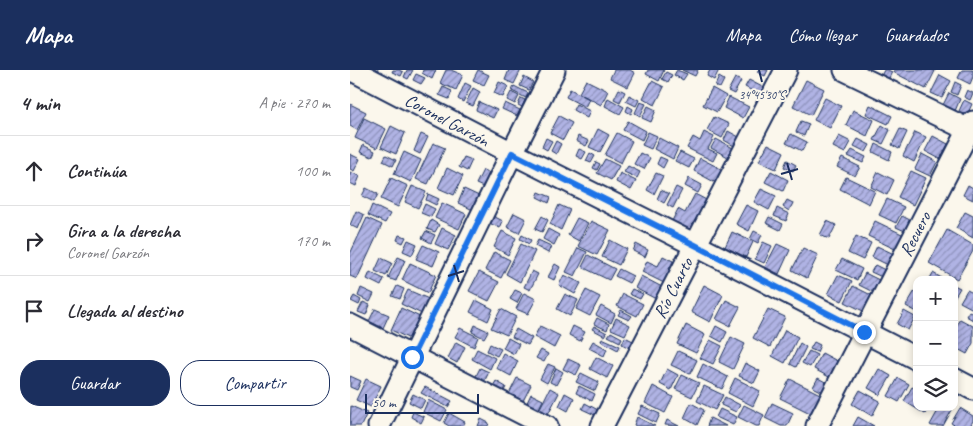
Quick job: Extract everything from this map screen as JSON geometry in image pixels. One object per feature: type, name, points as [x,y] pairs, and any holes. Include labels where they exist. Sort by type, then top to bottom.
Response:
[{"type":"street","name":"Coronel Garzón","points":[[352,70],[913,357]]},
{"type":"street","points":[[379,426],[554,70]]},
{"type":"street","name":"Río Cuarto","points":[[602,426],[786,70]]},
{"type":"street","points":[[845,70],[972,128]]},
{"type":"street","name":"Recuero","points":[[817,426],[864,332],[972,128]]},
{"type":"street","points":[[350,325],[547,426]]},
{"type":"street","points":[[958,381],[973,388]]},
{"type":"building","points":[[393,70],[403,72],[401,76],[392,72]]},
{"type":"building","points":[[407,70],[413,70],[408,79],[404,77]]},
{"type":"building","points":[[423,70],[436,70],[432,79],[422,73]]},
{"type":"building","points":[[446,70],[463,75],[456,90],[440,83]]},
{"type":"building","points":[[478,70],[489,75],[484,85],[473,80]]},
{"type":"building","points":[[509,70],[521,70],[514,84],[505,80]]},
{"type":"building","points":[[614,70],[630,70],[635,73],[628,87],[610,78]]},
{"type":"building","points":[[648,70],[664,70],[659,81],[646,74]]},
{"type":"building","points":[[677,70],[687,74],[683,80],[674,75]]},
{"type":"building","points":[[682,70],[698,70],[695,76]]},
{"type":"building","points":[[710,70],[719,70],[714,80],[707,76]]},
{"type":"building","points":[[758,70],[768,70],[765,76],[757,72]]},
{"type":"building","points":[[884,70],[892,72],[888,80],[881,76]]},
{"type":"building","points":[[894,70],[935,71],[926,89],[893,72]]},
{"type":"building","points":[[962,70],[973,70],[970,84],[958,78]]},
{"type":"building","points":[[666,72],[672,75],[668,82],[662,79]]},
{"type":"building","points":[[416,74],[425,78],[421,84],[413,80]]},
{"type":"building","points":[[940,75],[951,81],[942,98],[931,93]]},
{"type":"building","points":[[524,77],[533,82],[529,90],[520,86]]},
{"type":"building","points":[[719,77],[724,80],[720,88],[715,86]]},
{"type":"building","points":[[735,78],[741,81],[734,94],[728,91]]},
{"type":"building","points":[[586,80],[608,91],[601,105],[579,93]]},
{"type":"building","points":[[749,80],[766,89],[762,96],[745,87]]},
{"type":"building","points":[[806,80],[824,89],[811,115],[793,106]]},
{"type":"building","points":[[652,81],[664,87],[655,105],[643,98]]},
{"type":"building","points":[[499,82],[508,86],[503,97],[494,93]]},
{"type":"building","points":[[955,82],[961,85],[957,95],[951,92]]},
{"type":"building","points":[[465,83],[471,86],[463,102],[458,99]]},
{"type":"building","points":[[514,86],[528,93],[526,98],[512,91]]},
{"type":"building","points":[[443,87],[452,91],[449,99],[439,95]]},
{"type":"building","points":[[473,88],[480,92],[473,106],[466,103]]},
{"type":"building","points":[[712,88],[726,96],[717,112],[703,105]]},
{"type":"building","points":[[570,89],[589,99],[585,107],[566,97]]},
{"type":"building","points":[[619,89],[625,92],[620,102],[614,99]]},
{"type":"building","points":[[967,90],[973,93],[970,100],[964,97]]},
{"type":"building","points":[[511,92],[519,96],[515,104],[507,100]]},
{"type":"building","points":[[949,93],[960,99],[955,111],[943,105]]},
{"type":"building","points":[[629,95],[639,100],[636,106],[626,101]]},
{"type":"building","points":[[729,97],[749,107],[743,118],[724,108]]},
{"type":"building","points":[[521,98],[525,100],[522,107],[518,105]]},
{"type":"building","points":[[608,98],[624,107],[620,114],[605,106]]},
{"type":"building","points":[[825,98],[841,106],[830,128],[814,120]]},
{"type":"building","points":[[964,100],[972,104],[967,115],[959,111]]},
{"type":"building","points":[[479,102],[497,110],[493,118],[476,110]]},
{"type":"building","points":[[640,102],[646,104],[640,116],[635,113]]},
{"type":"building","points":[[505,103],[520,110],[517,116],[502,109]]},
{"type":"building","points":[[350,104],[366,112],[357,130],[350,126]]},
{"type":"building","points":[[576,104],[590,111],[587,118],[573,110]]},
{"type":"building","points":[[870,105],[892,116],[888,124],[866,114]]},
{"type":"building","points":[[628,106],[633,109],[631,114],[626,111]]},
{"type":"building","points":[[648,106],[656,110],[651,122],[642,118]]},
{"type":"building","points":[[853,110],[874,120],[867,136],[846,125]]},
{"type":"building","points":[[559,116],[572,123],[563,140],[550,133]]},
{"type":"building","points":[[714,117],[729,124],[722,138],[707,130]]},
{"type":"building","points":[[364,118],[386,129],[377,148],[355,138]]},
{"type":"building","points":[[628,121],[646,131],[642,140],[623,130]]},
{"type":"building","points":[[801,121],[809,124],[804,136],[796,132]]},
{"type":"building","points":[[882,125],[890,130],[883,144],[874,140]]},
{"type":"building","points":[[391,126],[405,133],[396,154],[381,147]]},
{"type":"building","points":[[598,129],[609,135],[600,152],[589,147]]},
{"type":"building","points":[[900,129],[907,132],[899,149],[892,145]]},
{"type":"building","points":[[728,131],[739,137],[734,146],[724,140]]},
{"type":"building","points":[[648,132],[657,136],[651,149],[642,145]]},
{"type":"building","points":[[704,132],[714,137],[708,149],[717,153],[713,161],[687,148],[693,137],[700,141]]},
{"type":"building","points":[[915,132],[926,137],[914,162],[903,156]]},
{"type":"building","points":[[617,133],[632,141],[621,163],[605,155]]},
{"type":"building","points":[[421,134],[428,137],[420,154],[414,151]]},
{"type":"building","points":[[791,134],[807,142],[802,151],[786,143]]},
{"type":"building","points":[[578,136],[589,141],[586,146],[576,141]]},
{"type":"building","points":[[839,136],[851,142],[845,153],[833,147]]},
{"type":"building","points":[[933,136],[948,144],[940,159],[925,151]]},
{"type":"building","points":[[546,138],[552,141],[547,150],[542,147]]},
{"type":"building","points":[[659,138],[678,148],[673,159],[654,149]]},
{"type":"building","points":[[716,139],[733,148],[728,157],[711,148]]},
{"type":"building","points":[[858,139],[870,145],[866,152],[854,146]]},
{"type":"building","points":[[556,141],[561,144],[556,154],[551,151]]},
{"type":"building","points":[[433,143],[445,148],[428,184],[416,179]]},
{"type":"building","points":[[768,144],[784,152],[776,169],[759,161]]},
{"type":"building","points":[[876,144],[892,152],[889,160],[873,152]]},
{"type":"building","points":[[363,145],[375,151],[372,157],[360,152]]},
{"type":"building","points":[[579,149],[586,152],[582,159],[576,156]]},
{"type":"building","points":[[852,150],[866,157],[863,163],[848,156]]},
{"type":"building","points":[[404,152],[421,160],[411,182],[394,174]]},
{"type":"building","points":[[680,152],[694,159],[689,168],[675,161]]},
{"type":"building","points":[[590,153],[595,156],[591,163],[586,161]]},
{"type":"building","points":[[640,153],[650,158],[644,169],[634,164]]},
{"type":"building","points":[[350,154],[360,159],[354,171],[350,169]]},
{"type":"building","points":[[922,154],[937,162],[930,176],[915,169]]},
{"type":"building","points":[[386,155],[396,160],[393,166],[383,161]]},
{"type":"building","points":[[464,157],[472,160],[467,171],[459,167]]},
{"type":"building","points":[[660,157],[667,160],[663,168],[657,164]]},
{"type":"building","points":[[700,158],[723,170],[716,183],[694,171]]},
{"type":"building","points":[[842,158],[860,167],[855,176],[837,167]]},
{"type":"building","points":[[605,159],[619,166],[611,180],[597,173]]},
{"type":"building","points":[[787,160],[796,165],[793,171],[784,167]]},
{"type":"building","points":[[596,162],[600,164],[597,170],[593,168]]},
{"type":"building","points":[[628,166],[640,172],[637,178],[624,172]]},
{"type":"building","points":[[447,168],[463,176],[454,195],[438,188]]},
{"type":"building","points":[[483,170],[490,173],[483,187],[476,184]]},
{"type":"building","points":[[771,171],[788,180],[783,191],[765,182]]},
{"type":"building","points":[[911,171],[926,178],[913,205],[898,197]]},
{"type":"building","points":[[350,172],[360,176],[356,186],[350,183]]},
{"type":"building","points":[[878,172],[894,180],[887,195],[871,187]]},
{"type":"building","points":[[620,173],[636,181],[631,190],[616,182]]},
{"type":"building","points":[[656,173],[663,176],[654,194],[647,190]]},
{"type":"building","points":[[846,177],[875,191],[869,204],[840,189]]},
{"type":"building","points":[[391,178],[408,186],[398,207],[381,199]]},
{"type":"building","points":[[689,178],[702,185],[698,193],[685,186]]},
{"type":"building","points":[[968,185],[973,188],[973,200],[963,195]]},
{"type":"building","points":[[412,186],[426,192],[418,208],[405,202]]},
{"type":"building","points":[[676,187],[682,190],[673,208],[667,205]]},
{"type":"building","points":[[366,188],[378,194],[374,202],[362,196]]},
{"type":"building","points":[[464,189],[479,196],[473,210],[458,203]]},
{"type":"building","points":[[761,189],[776,196],[769,210],[754,202]]},
{"type":"building","points":[[661,190],[669,194],[664,203],[657,199]]},
{"type":"building","points":[[539,192],[551,197],[549,203],[537,197]]},
{"type":"building","points":[[428,194],[439,199],[436,205],[426,200]]},
{"type":"building","points":[[695,194],[710,202],[697,227],[687,229],[672,221],[678,209],[685,213]]},
{"type":"building","points":[[887,199],[904,207],[896,223],[879,215]]},
{"type":"building","points":[[787,200],[793,203],[789,211],[783,207]]},
{"type":"building","points":[[442,203],[466,214],[459,229],[435,218]]},
{"type":"building","points":[[425,204],[435,209],[431,217],[421,213]]},
{"type":"building","points":[[372,205],[390,214],[385,223],[368,215]]},
{"type":"building","points":[[559,205],[570,210],[561,230],[550,224]]},
{"type":"building","points":[[746,205],[758,211],[749,231],[736,224]]},
{"type":"building","points":[[777,208],[789,214],[786,221],[774,216]]},
{"type":"building","points":[[356,211],[364,215],[358,229],[350,225]]},
{"type":"building","points":[[965,212],[973,216],[973,238],[956,228]]},
{"type":"building","points":[[514,213],[526,219],[519,233],[507,227]]},
{"type":"building","points":[[493,216],[503,221],[500,228],[489,223]]},
{"type":"building","points":[[542,216],[548,220],[542,232],[535,229]]},
{"type":"building","points":[[902,216],[912,221],[907,232],[896,227]]},
{"type":"building","points":[[769,217],[783,224],[780,230],[766,223]]},
{"type":"building","points":[[367,218],[382,225],[357,279],[350,276],[350,254]]},
{"type":"building","points":[[577,218],[588,223],[579,241],[568,235]]},
{"type":"building","points":[[431,220],[439,225],[435,232],[427,229]]},
{"type":"building","points":[[591,221],[610,230],[597,255],[578,246]]},
{"type":"building","points":[[827,221],[836,225],[829,239],[820,235]]},
{"type":"building","points":[[875,221],[904,235],[897,250],[868,236]]},
{"type":"building","points":[[442,228],[456,235],[448,250],[435,244]]},
{"type":"building","points":[[548,229],[559,235],[554,245],[543,239]]},
{"type":"building","points":[[947,230],[973,245],[973,251],[958,277],[952,276],[929,263]]},
{"type":"building","points":[[426,231],[435,235],[431,243],[422,238]]},
{"type":"building","points":[[502,231],[516,238],[508,255],[494,247]]},
{"type":"building","points":[[754,231],[762,235],[758,243],[750,239]]},
{"type":"building","points":[[732,232],[753,242],[746,257],[725,247]]},
{"type":"building","points":[[399,235],[406,237],[403,243],[397,240]]},
{"type":"building","points":[[522,235],[531,240],[529,244],[520,239]]},
{"type":"building","points":[[856,236],[871,243],[863,260],[848,253]]},
{"type":"building","points":[[408,240],[417,244],[412,255],[403,251]]},
{"type":"building","points":[[538,240],[551,246],[548,253],[535,246]]},
{"type":"building","points":[[610,240],[627,249],[619,265],[602,257]]},
{"type":"building","points":[[763,242],[772,246],[764,263],[755,259]]},
{"type":"building","points":[[521,244],[535,251],[520,282],[506,274]]},
{"type":"building","points":[[636,244],[648,250],[645,257],[633,251]]},
{"type":"building","points":[[777,244],[790,250],[779,274],[765,267]]},
{"type":"building","points":[[423,245],[439,252],[433,266],[416,259]]},
{"type":"building","points":[[877,246],[896,255],[890,266],[872,257]]},
{"type":"building","points":[[578,248],[587,252],[575,276],[566,272]]},
{"type":"building","points":[[803,248],[818,255],[807,278],[792,270]]},
{"type":"building","points":[[494,252],[510,260],[501,278],[485,270]]},
{"type":"building","points":[[588,255],[615,269],[609,280],[582,267]]},
{"type":"building","points":[[663,256],[673,261],[669,269],[672,271],[666,284],[642,272],[647,261],[658,266]]},
{"type":"building","points":[[398,257],[405,260],[396,281],[388,278]]},
{"type":"building","points":[[381,258],[392,263],[386,276],[375,271]]},
{"type":"building","points":[[842,259],[862,269],[857,280],[836,270]]},
{"type":"building","points":[[410,263],[436,275],[428,293],[402,280]]},
{"type":"building","points":[[555,264],[560,267],[554,280],[548,277]]},
{"type":"building","points":[[875,265],[887,271],[884,278],[871,272]]},
{"type":"building","points":[[619,269],[633,276],[629,283],[615,276]]},
{"type":"building","points":[[532,271],[538,274],[530,290],[524,287]]},
{"type":"building","points":[[370,272],[384,279],[381,286],[367,279]]},
{"type":"building","points":[[479,272],[499,282],[489,301],[469,291]]},
{"type":"building","points":[[865,273],[883,282],[877,294],[859,285]]},
{"type":"building","points":[[564,275],[581,283],[575,294],[559,285]]},
{"type":"building","points":[[838,275],[852,281],[842,301],[828,294]]},
{"type":"building","points":[[641,276],[662,287],[656,299],[635,288]]},
{"type":"building","points":[[704,285],[723,295],[710,322],[691,312]]},
{"type":"building","points":[[397,286],[404,289],[400,299],[392,296]]},
{"type":"building","points":[[853,286],[875,297],[867,313],[845,302]]},
{"type":"building","points":[[361,288],[374,294],[370,302],[358,296]]},
{"type":"building","points":[[632,289],[643,294],[640,299],[629,294]]},
{"type":"building","points":[[408,290],[431,300],[424,315],[401,304]]},
{"type":"building","points":[[515,290],[522,293],[517,303],[510,299]]},
{"type":"building","points":[[586,290],[600,297],[590,316],[576,309]]},
{"type":"building","points":[[967,290],[973,293],[973,309],[960,302]]},
{"type":"building","points":[[524,293],[536,299],[528,314],[516,309]]},
{"type":"building","points":[[565,294],[578,300],[570,316],[557,309]]},
{"type":"building","points":[[623,294],[643,304],[637,316],[617,306]]},
{"type":"building","points":[[913,294],[913,310],[906,306]]},
{"type":"building","points":[[354,296],[361,300],[359,305],[351,301]]},
{"type":"building","points":[[476,300],[493,309],[488,321],[470,312]]},
{"type":"building","points":[[726,300],[740,307],[730,326],[716,319]]},
{"type":"building","points":[[363,302],[370,305],[366,315],[358,312]]},
{"type":"building","points":[[601,306],[615,314],[611,323],[596,315]]},
{"type":"building","points":[[401,308],[422,318],[412,340],[391,330]]},
{"type":"building","points":[[375,309],[389,315],[383,328],[369,321]]},
{"type":"building","points":[[501,309],[516,317],[507,335],[491,328]]},
{"type":"building","points":[[768,309],[785,317],[770,347],[753,338]]},
{"type":"building","points":[[621,310],[632,316],[629,320],[618,315]]},
{"type":"building","points":[[904,311],[913,316],[913,321],[908,330],[897,324]]},
{"type":"building","points":[[969,311],[973,313],[973,320],[966,316]]},
{"type":"building","points":[[597,318],[609,324],[607,330],[594,324]]},
{"type":"building","points":[[616,318],[630,325],[625,335],[611,329]]},
{"type":"building","points":[[960,319],[973,326],[973,343],[967,354],[958,349],[958,322]]},
{"type":"building","points":[[475,325],[488,331],[484,338],[472,332]]},
{"type":"building","points":[[686,325],[705,335],[696,353],[677,344]]},
{"type":"building","points":[[540,326],[560,336],[554,348],[534,337]]},
{"type":"building","points":[[573,326],[585,332],[580,341],[569,335]]},
{"type":"building","points":[[594,326],[607,333],[605,336],[592,329]]},
{"type":"building","points":[[716,326],[727,332],[722,342],[711,336]]},
{"type":"building","points":[[460,328],[478,337],[474,347],[455,337]]},
{"type":"building","points":[[516,329],[532,338],[528,345],[512,337]]},
{"type":"building","points":[[785,330],[798,337],[785,363],[772,356]]},
{"type":"building","points":[[611,332],[622,338],[620,342],[608,336]]},
{"type":"building","points":[[625,337],[635,342],[631,349],[622,344]]},
{"type":"building","points":[[731,337],[745,344],[733,369],[719,362]]},
{"type":"building","points":[[508,338],[519,344],[514,354],[503,348]]},
{"type":"building","points":[[602,338],[620,346],[618,350],[601,341]]},
{"type":"building","points":[[710,340],[722,346],[713,364],[700,358]]},
{"type":"building","points":[[593,341],[607,349],[604,356],[589,348]]},
{"type":"building","points":[[456,342],[465,347],[457,363],[448,358]]},
{"type":"building","points":[[814,342],[820,345],[817,352],[810,349]]},
{"type":"building","points":[[800,343],[806,347],[796,367],[790,364]]},
{"type":"building","points":[[490,344],[501,349],[497,356],[487,351]]},
{"type":"building","points":[[477,349],[495,358],[490,369],[472,359]]},
{"type":"building","points":[[541,350],[548,354],[544,362],[536,358]]},
{"type":"building","points":[[678,351],[697,360],[690,374],[671,365]]},
{"type":"building","points":[[809,351],[817,355],[810,367],[802,363]]},
{"type":"building","points":[[503,353],[518,361],[511,376],[496,368]]},
{"type":"building","points":[[822,353],[839,362],[831,378],[814,369]]},
{"type":"building","points":[[596,357],[613,366],[607,378],[590,369]]},
{"type":"building","points":[[568,359],[581,365],[576,375],[563,369]]},
{"type":"building","points":[[745,363],[760,371],[754,383],[739,376]]},
{"type":"building","points":[[548,364],[555,367],[547,383],[540,379]]},
{"type":"building","points":[[703,364],[728,377],[722,389],[697,377]]},
{"type":"building","points":[[480,368],[489,372],[484,382],[475,378]]},
{"type":"building","points":[[556,368],[563,372],[556,385],[550,382]]},
{"type":"building","points":[[667,369],[678,375],[671,390],[660,384]]},
{"type":"building","points":[[879,369],[891,376],[880,395],[868,388]]},
{"type":"building","points":[[581,373],[599,382],[595,391],[576,382]]},
{"type":"building","points":[[682,375],[699,383],[692,397],[675,389]]},
{"type":"building","points":[[350,376],[361,381],[357,390],[350,387]]},
{"type":"building","points":[[517,378],[531,385],[521,405],[507,398]]},
{"type":"building","points":[[735,378],[760,391],[753,406],[728,393]]},
{"type":"building","points":[[818,378],[829,384],[825,393],[813,387]]},
{"type":"building","points":[[898,378],[909,384],[899,402],[888,396]]},
{"type":"building","points":[[366,379],[381,386],[371,407],[356,400]]},
{"type":"building","points":[[790,379],[826,397],[816,416],[780,398]]},
{"type":"building","points":[[496,381],[506,387],[502,395],[491,390]]},
{"type":"building","points":[[579,386],[595,394],[592,401],[576,393]]},
{"type":"building","points":[[653,386],[673,397],[665,413],[645,403]]},
{"type":"building","points":[[704,386],[723,395],[715,410],[697,401]]},
{"type":"building","points":[[425,387],[452,401],[448,407],[421,393]]},
{"type":"building","points":[[912,387],[913,387],[913,407],[904,401]]},
{"type":"building","points":[[550,388],[559,393],[548,414],[539,410]]},
{"type":"building","points":[[860,390],[880,401],[872,416],[852,404]]},
{"type":"building","points":[[565,393],[574,398],[568,411],[559,406]]},
{"type":"building","points":[[413,394],[425,400],[421,408],[409,402]]},
{"type":"building","points":[[531,394],[543,400],[536,415],[524,409]]},
{"type":"building","points":[[725,397],[740,405],[736,412],[721,405]]},
{"type":"building","points":[[428,400],[447,410],[441,421],[423,412]]},
{"type":"building","points":[[585,403],[598,410],[595,415],[582,409]]},
{"type":"building","points":[[691,403],[704,410],[697,425],[684,418]]},
{"type":"building","points":[[772,403],[793,413],[787,426],[781,426],[765,418]]},
{"type":"building","points":[[744,405],[764,415],[759,426],[738,417]]},
{"type":"building","points":[[351,406],[367,413],[361,426],[350,426]]},
{"type":"building","points":[[642,406],[660,414],[656,423],[638,414]]},
{"type":"building","points":[[960,408],[973,416],[970,426],[956,426],[951,423]]},
{"type":"building","points":[[720,409],[737,417],[733,425],[716,417]]},
{"type":"building","points":[[938,411],[951,411],[943,426],[930,425]]},
{"type":"building","points":[[413,412],[424,417],[421,423],[411,417]]},
{"type":"building","points":[[449,413],[465,422],[463,426],[449,426],[444,423]]},
{"type":"building","points":[[637,417],[655,426],[634,425]]},
{"type":"building","points":[[858,417],[874,426],[853,426]]},
{"type":"building","points":[[710,418],[726,426],[707,426]]},
{"type":"building","points":[[481,419],[489,423],[488,426],[478,426]]},
{"type":"building","points":[[667,420],[679,426],[665,425]]},
{"type":"route","points":[[412,357],[512,153],[864,332]]}]
